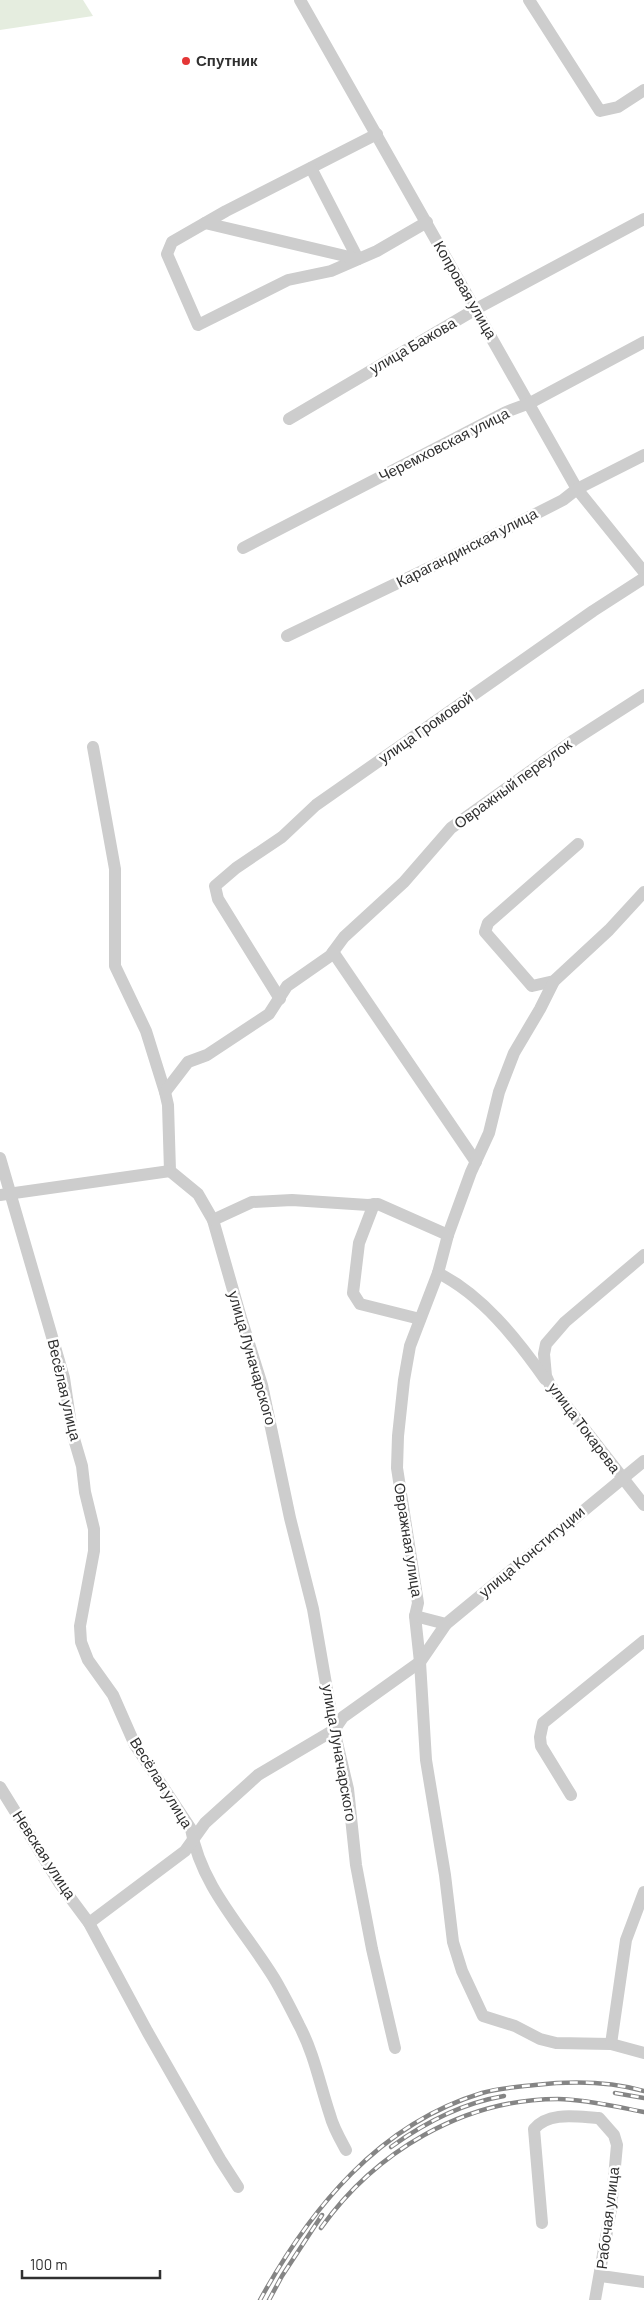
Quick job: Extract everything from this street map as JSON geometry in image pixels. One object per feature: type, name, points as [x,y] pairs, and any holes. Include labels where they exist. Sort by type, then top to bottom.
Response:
[{"type":"street","name":"Копровая улица","points":[[300,0],[577,489],[644,572]]},
{"type":"street","points":[[530,0],[600,111],[618,107],[644,90]]},
{"type":"street","points":[[376,134],[172,242],[167,254],[198,325],[288,280],[331,271],[358,259],[426,222]]},
{"type":"street","points":[[312,168],[358,259]]},
{"type":"street","name":"улица Бажова","points":[[289,419],[476,309],[644,219]]},
{"type":"street","points":[[206,223],[358,259]]},
{"type":"street","name":"Черемховская улица","points":[[243,548],[506,412],[530,403],[644,342]]},
{"type":"street","name":"Карагандинская улица","points":[[287,636],[434,566],[563,500],[577,489],[644,455]]},
{"type":"street","name":"улица Громовой","points":[[280,999],[218,899],[215,886],[236,868],[282,837],[316,805],[593,611],[644,578]]},
{"type":"street","name":"Овражный переулок","points":[[165,1092],[188,1062],[206,1055],[269,1014],[287,986],[331,954],[344,937],[404,882],[451,828],[574,740],[644,695]]},
{"type":"street","points":[[6,1194],[170,1171],[168,1105],[165,1092],[146,1031],[115,966],[115,870],[93,747]]},
{"type":"street","points":[[578,844],[488,923],[485,932],[532,986],[554,981],[609,930],[644,892]]},
{"type":"street","points":[[331,954],[476,1162]]},
{"type":"street","name":"Овражная улица","points":[[554,981],[514,1053],[499,1092],[490,1133],[476,1162],[448,1235],[438,1273],[410,1346],[405,1372],[398,1436],[397,1468],[418,1603],[414,1616],[420,1662],[426,1760],[445,1875],[453,1942],[458,1961],[483,2016],[515,2026],[540,2039],[556,2043],[611,2044],[644,2053]]},
{"type":"street","points":[[0,1158],[6,1194],[0,1204]]},
{"type":"street","name":"улица Луначарского","points":[[170,1171],[198,1194],[213,1220],[240,1318],[262,1385],[290,1518],[313,1609],[334,1730],[348,1789],[356,1865],[372,1949],[395,2048]]},
{"type":"street","name":"Весёлая улица","points":[[6,1194],[64,1378],[72,1432],[82,1466],[85,1492],[94,1529],[94,1551],[80,1626],[81,1642],[88,1660],[113,1694],[135,1745],[191,1829],[210,1882],[228,1913],[274,1978],[301,2027],[313,2058],[330,2118],[346,2150]]},
{"type":"street","points":[[213,1220],[252,1202],[292,1200],[378,1204],[448,1235]]},
{"type":"street","points":[[374,1204],[359,1243],[353,1293],[360,1304],[420,1319]]},
{"type":"street","name":"улица Токарева","points":[[644,1255],[565,1322],[546,1344],[544,1354],[546,1376],[550,1385],[644,1505]]},
{"type":"street","points":[[438,1273],[466,1288],[493,1315],[531,1359],[550,1385]]},
{"type":"street","name":"улица Конституции","points":[[420,1662],[446,1624],[644,1461]]},
{"type":"street","points":[[414,1616],[446,1624]]},
{"type":"street","points":[[571,1795],[541,1746],[540,1737],[543,1723],[644,1641]]},
{"type":"street","points":[[89,1923],[185,1851],[205,1823],[258,1775],[334,1730],[343,1717],[420,1662]]},
{"type":"street","name":"Невская улица","points":[[0,1787],[60,1884],[89,1923],[147,2031],[238,2187]]},
{"type":"street","points":[[611,2044],[626,1940],[644,1892]]},
{"type":"street","name":"Рабочая улица","points":[[542,2223],[534,2129],[540,2121],[559,2116],[600,2118],[614,2135],[617,2145],[611,2209],[601,2276],[595,2300]]},
{"type":"street","points":[[601,2276],[644,2282]]},
{"type":"shaded area","points":[[0,0],[83,0],[93,16],[0,30]]},
{"type":"railway","points":[[260,2300],[301,2234],[351,2174],[380,2148],[411,2126],[445,2107],[488,2091],[549,2084],[617,2085],[644,2091]]},
{"type":"railway","points":[[615,2093],[644,2098]]},
{"type":"railway","points":[[391,2147],[444,2115],[489,2099],[504,2096]]},
{"type":"railway","points":[[321,2228],[367,2176],[395,2154],[424,2135],[488,2108],[523,2101],[568,2099],[644,2112]]},
{"type":"railway","points":[[269,2300],[282,2276],[322,2215]]},
{"type":"place","name":"Спутник","points":[[186,61]]}]
